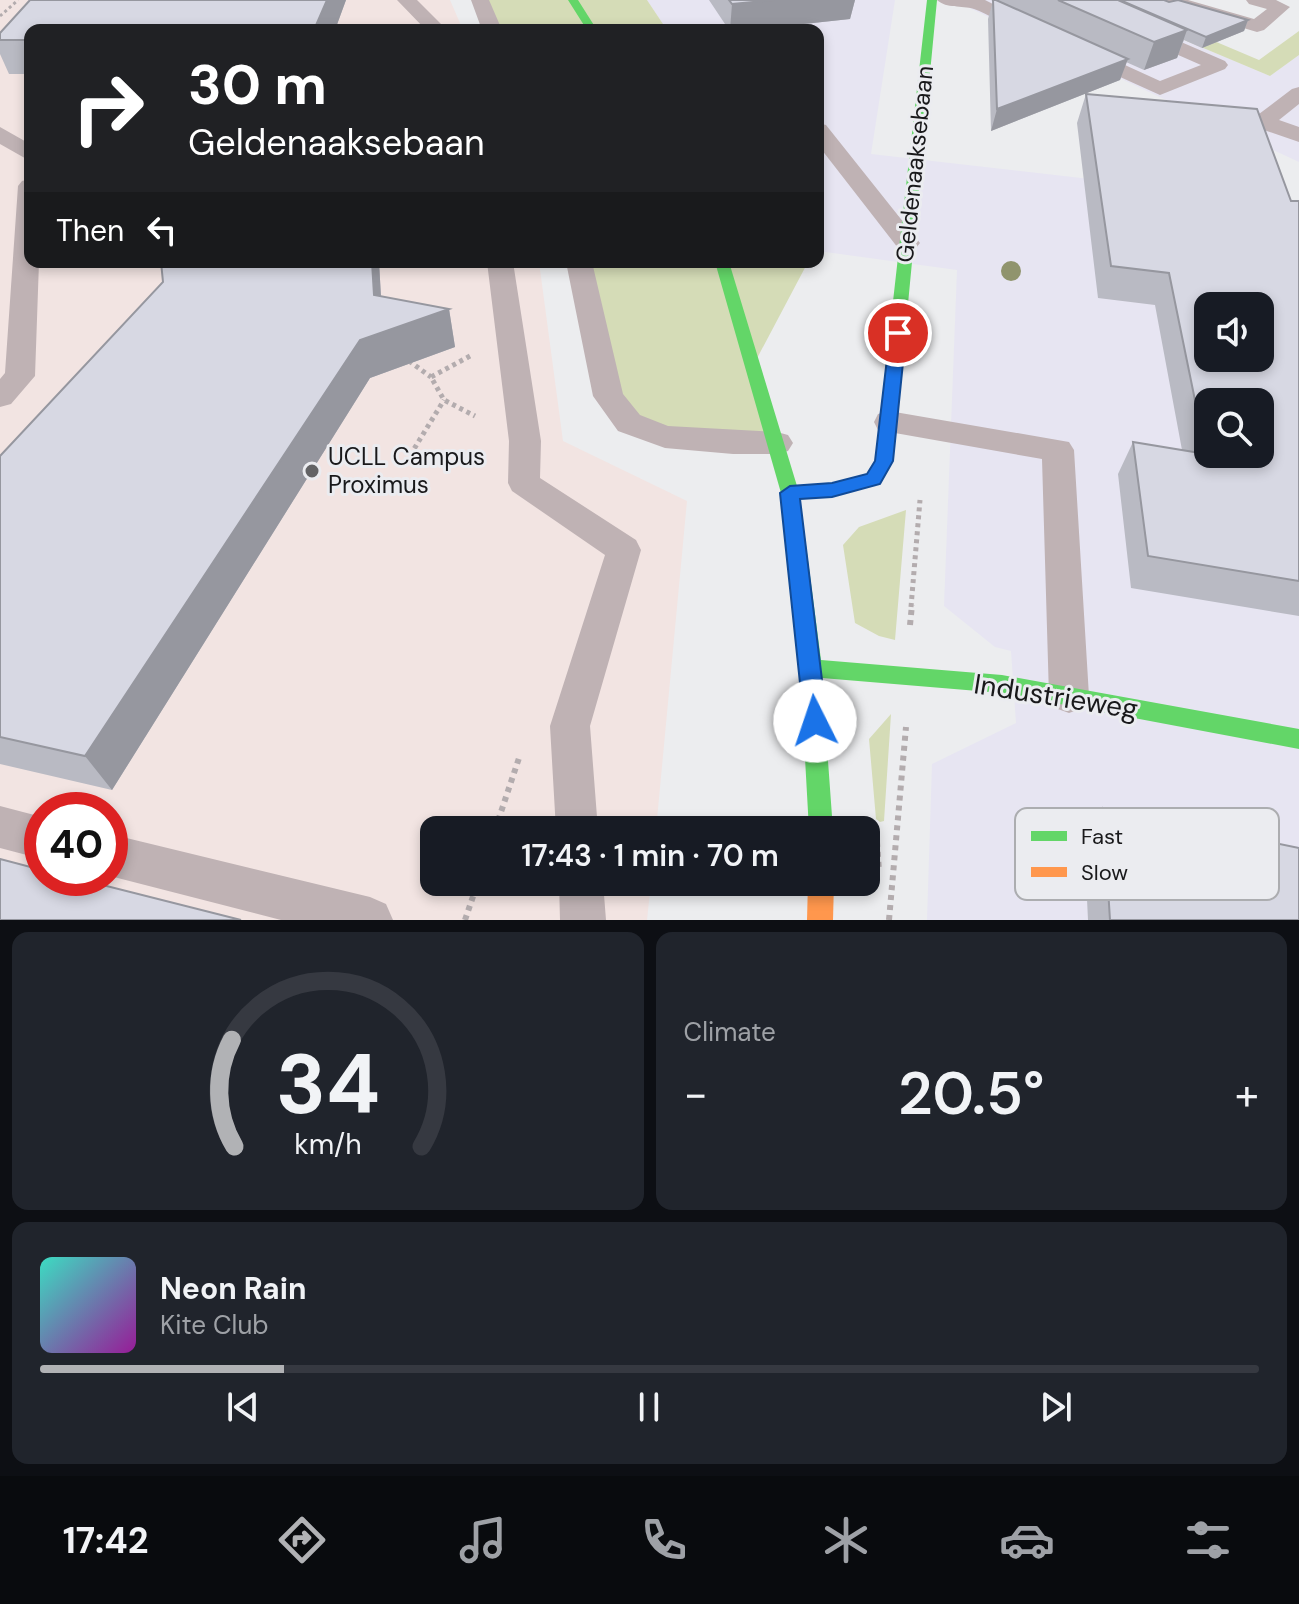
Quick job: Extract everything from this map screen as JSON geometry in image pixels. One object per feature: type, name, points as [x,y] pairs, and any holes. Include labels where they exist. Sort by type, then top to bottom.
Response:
[{"type":"street","points":[[573,0],[588,24]]},
{"type":"street","name":"Geldenaaksebaan","points":[[790,493],[832,490],[873,479],[884,461],[932,0]]},
{"type":"street","points":[[724,268],[790,493],[811,668],[820,816]]},
{"type":"street","name":"Industrieweg","points":[[811,668],[1002,684],[1299,739]]},
{"type":"street","points":[[820,920],[821,896]]},
{"type":"lane","points":[[406,0],[431,24]]},
{"type":"lane","points":[[480,0],[490,24]]},
{"type":"lane","points":[[946,0],[976,3],[1160,89],[1218,65],[1068,0]]},
{"type":"lane","points":[[1168,0],[1257,26],[1286,4]]},
{"type":"lane","points":[[1255,0],[1286,4]]},
{"type":"lane","points":[[1299,93],[1263,122],[1299,135]]},
{"type":"lane","points":[[3,137],[24,126]]},
{"type":"lane","points":[[3,137],[24,150]]},
{"type":"lane","points":[[824,138],[907,243]]},
{"type":"lane","points":[[0,397],[20,376],[26,268]]},
{"type":"lane","points":[[501,268],[525,441],[524,483],[624,550],[570,726],[576,816]]},
{"type":"lane","points":[[580,268],[608,396],[629,423],[665,437],[738,444],[777,443]]},
{"type":"lane","points":[[889,422],[1058,450],[1069,696]]},
{"type":"lane","points":[[0,827],[24,833]]},
{"type":"lane","points":[[128,860],[370,920]]},
{"type":"lane","points":[[582,896],[583,920]]},
{"type":"path","points":[[0,16],[18,0]]},
{"type":"path","points":[[404,357],[431,377]]},
{"type":"path","points":[[406,462],[444,400],[525,441]]},
{"type":"path","points":[[889,920],[907,717]]},
{"type":"path","points":[[500,816],[525,740]]},
{"type":"path","points":[[465,920],[473,896]]},
{"type":"shaded area","name":"UCLL Campus Proximus","points":[[0,0],[450,0],[460,24],[24,24],[24,268],[540,268],[563,441],[687,501],[657,816],[420,816],[420,896],[650,896],[647,920],[0,920]]},
{"type":"shaded area","points":[[647,0],[895,0],[871,154],[1299,203],[1299,920],[927,920],[932,764],[1016,723],[1011,651],[995,647],[944,606],[957,270],[824,252],[824,24],[663,24]]},
{"type":"shaded area","points":[[964,0],[1089,0],[1270,76],[1299,55],[1299,162],[963,5]]},
{"type":"green space","points":[[480,0],[647,0],[663,24],[490,24]]},
{"type":"green space","points":[[1089,0],[1117,0],[1259,60],[1299,31],[1299,55],[1270,76]]},
{"type":"green space","points":[[581,268],[805,268],[754,364],[777,443],[629,423]]},
{"type":"green space","points":[[906,510],[895,640],[879,636],[855,623],[843,545],[859,527]]},
{"type":"green space","points":[[891,714],[884,821],[880,822],[880,816],[876,816],[869,739]]},
{"type":"building","points":[[30,0],[327,0],[317,24],[24,24],[24,40],[0,40],[0,33]]},
{"type":"building","points":[[729,0],[774,0],[732,4]]},
{"type":"building","points":[[993,0],[996,0],[1128,59],[997,109]]},
{"type":"building","points":[[1058,0],[1118,0],[1187,30],[1154,42]]},
{"type":"building","points":[[1120,0],[1178,0],[1248,20],[1206,37]]},
{"type":"building","points":[[1086,94],[1257,109],[1291,201],[1299,201],[1299,581],[1148,556],[1133,442],[1194,452],[1194,468],[1274,468],[1274,388],[1194,388],[1194,395],[1169,273],[1111,266]]},
{"type":"building","points":[[162,268],[372,268],[374,295],[449,309],[360,340],[85,756],[0,737],[0,456],[163,282]]},
{"type":"building","points":[[1279,844],[1299,848],[1299,920],[1110,920],[1109,900],[1279,900]]},
{"type":"building","points":[[0,859],[24,865],[24,896],[128,896],[128,891],[241,920],[0,920]]},
{"type":"traffic: fast","points":[[573,0],[588,24]]},
{"type":"traffic: fast","points":[[790,493],[832,490],[873,479],[884,461],[932,0]]},
{"type":"traffic: fast","points":[[724,268],[790,493],[811,668],[820,816]]},
{"type":"traffic: fast","points":[[811,668],[1002,684],[1299,739]]},
{"type":"traffic: slow","points":[[820,920],[821,896]]},
{"type":"place","name":"UCLL Campus Proximus","points":[[312,471]]},
{"type":"route","points":[[815,721],[810,651],[790,493],[832,490],[873,479],[884,461],[898,333]]}]
